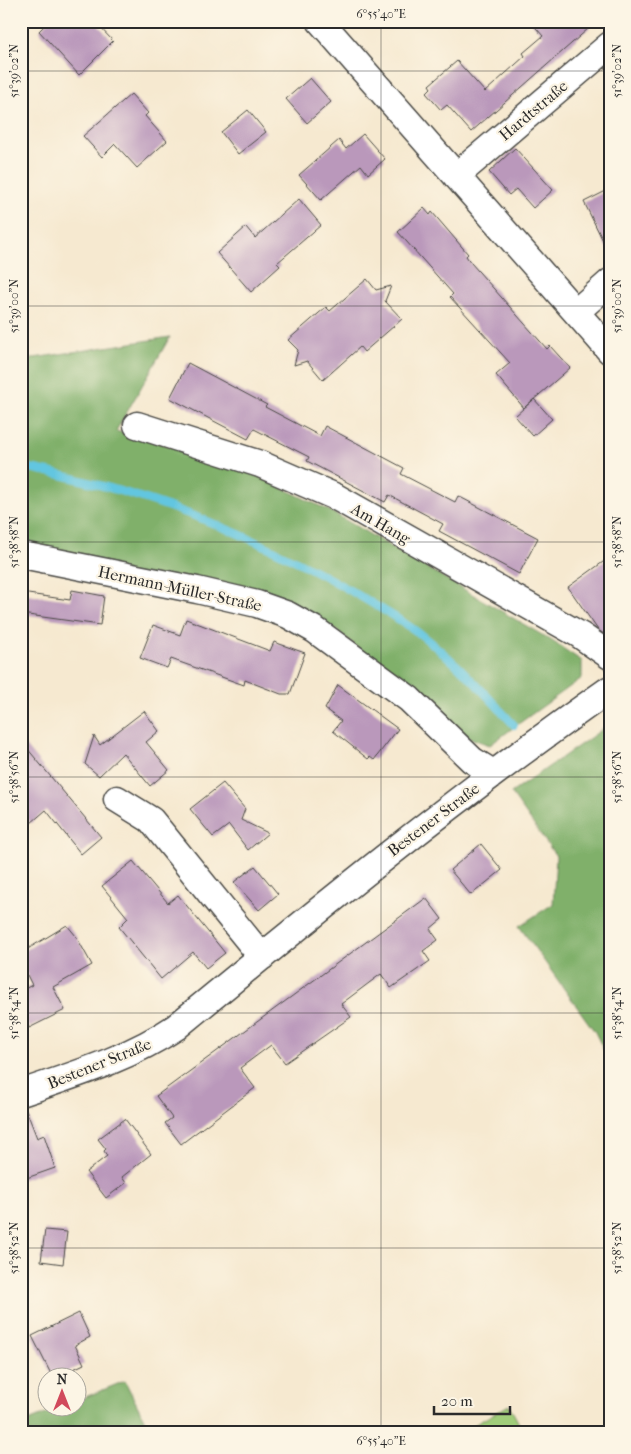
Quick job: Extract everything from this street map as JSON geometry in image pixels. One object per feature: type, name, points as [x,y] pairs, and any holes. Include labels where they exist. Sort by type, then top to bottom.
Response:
[{"type":"street","points":[[329,24],[456,176],[610,351]]},
{"type":"street","name":"Hardtstraße","points":[[456,176],[610,45]]},
{"type":"street","points":[[576,312],[610,282]]},
{"type":"street","name":"Am Hang","points":[[137,425],[260,464],[336,497],[580,635],[610,656]]},
{"type":"street","name":"Hermann-Müller-Straße","points":[[21,556],[197,590],[257,604],[288,615],[315,630],[409,699],[472,760],[499,768]]},
{"type":"street","name":"Bestener Straße","points":[[23,1087],[135,1052],[155,1042],[176,1027],[384,857],[499,768],[601,695]]},
{"type":"street","points":[[117,799],[152,820],[262,956]]},
{"type":"green space","points":[[170,337],[116,431],[192,452],[260,477],[330,511],[549,639],[582,661],[582,678],[517,725],[463,669],[418,630],[373,601],[297,559],[255,538],[198,514],[110,485],[21,463],[21,360]]},
{"type":"green space","points":[[21,467],[107,488],[191,516],[273,551],[312,571],[387,614],[422,638],[470,680],[513,728],[490,745],[467,737],[336,630],[21,545]]},
{"type":"green space","points":[[610,724],[610,1063],[595,1032],[519,926],[553,904],[556,856],[511,793]]},
{"type":"green space","points":[[125,1381],[151,1433],[21,1433],[21,1424],[41,1416],[88,1416],[88,1396]]},
{"type":"green space","points":[[509,1405],[524,1433],[460,1433]]},
{"type":"building","points":[[49,21],[94,21],[113,41],[79,75],[39,31]]},
{"type":"building","points":[[530,21],[597,21],[471,132],[447,105],[441,110],[426,93],[431,88],[429,85],[457,61],[485,92],[525,56],[523,53],[543,36]]},
{"type":"building","points":[[310,78],[331,102],[307,123],[286,99]]},
{"type":"building","points":[[131,94],[148,113],[145,116],[167,141],[137,168],[115,144],[102,157],[83,136]]},
{"type":"building","points":[[248,110],[266,132],[238,154],[221,132]]},
{"type":"building","points":[[363,134],[385,159],[368,174],[361,165],[321,200],[299,175],[339,140],[346,149]]},
{"type":"building","points":[[515,148],[553,190],[533,208],[516,189],[509,195],[489,172]]},
{"type":"building","points":[[610,189],[610,255],[584,202]]},
{"type":"building","points":[[299,199],[321,225],[277,263],[280,266],[251,292],[217,253],[246,227],[255,238]]},
{"type":"building","points":[[424,208],[430,215],[432,212],[468,254],[466,256],[471,263],[547,349],[550,346],[570,368],[524,408],[496,375],[510,363],[450,297],[453,294],[398,232]]},
{"type":"building","points":[[367,279],[376,290],[391,286],[385,301],[402,319],[364,352],[360,347],[323,380],[307,361],[294,365],[298,350],[288,340],[326,307],[330,311]]},
{"type":"building","points":[[188,363],[320,436],[325,426],[404,468],[401,474],[455,502],[458,496],[538,538],[519,574],[439,531],[443,524],[389,495],[385,502],[307,461],[309,457],[254,429],[248,439],[170,398]]},
{"type":"building","points":[[534,399],[552,419],[533,436],[515,416]]},
{"type":"building","points":[[610,557],[610,638],[598,630],[568,587]]},
{"type":"building","points":[[72,590],[104,596],[100,625],[21,614],[21,593],[70,600]]},
{"type":"building","points":[[186,619],[270,651],[274,642],[305,653],[290,694],[281,694],[245,680],[244,685],[171,659],[167,668],[140,658],[153,625],[180,635]]},
{"type":"building","points":[[338,685],[398,729],[374,760],[370,757],[368,759],[333,731],[341,721],[325,709]]},
{"type":"building","points":[[144,711],[159,731],[146,742],[169,770],[150,786],[123,753],[99,776],[85,764],[94,736],[100,745]]},
{"type":"building","points":[[21,741],[101,837],[81,854],[46,810],[31,823],[21,812]]},
{"type":"building","points":[[223,783],[245,809],[241,820],[268,833],[248,850],[229,825],[213,837],[190,809]]},
{"type":"building","points":[[481,844],[502,870],[471,895],[450,870]]},
{"type":"building","points":[[133,861],[168,903],[178,895],[225,953],[206,968],[193,952],[161,979],[119,927],[128,918],[102,886]]},
{"type":"building","points":[[255,866],[278,894],[259,910],[234,882]]},
{"type":"building","points":[[426,898],[442,919],[430,929],[438,940],[423,951],[430,961],[391,988],[381,974],[341,1004],[351,1017],[285,1063],[271,1045],[240,1068],[255,1088],[181,1144],[165,1123],[172,1118],[156,1096]]},
{"type":"building","points":[[67,925],[76,936],[92,965],[53,987],[65,1010],[29,1028],[21,1012],[21,991],[32,985],[21,963],[21,953]]},
{"type":"building","points":[[25,1107],[37,1138],[44,1135],[55,1168],[21,1180],[21,1108]]},
{"type":"building","points":[[125,1119],[151,1154],[122,1177],[126,1183],[106,1198],[86,1172],[107,1156],[104,1151],[106,1149],[98,1139]]},
{"type":"building","points":[[45,1230],[67,1232],[63,1264],[41,1261]]},
{"type":"building","points":[[79,1313],[90,1337],[75,1345],[84,1364],[80,1366],[47,1366],[32,1336]]},
{"type":"waterway","points":[[21,466],[66,476],[153,501],[237,533],[318,572],[405,623],[423,636],[464,672],[514,725]]}]
